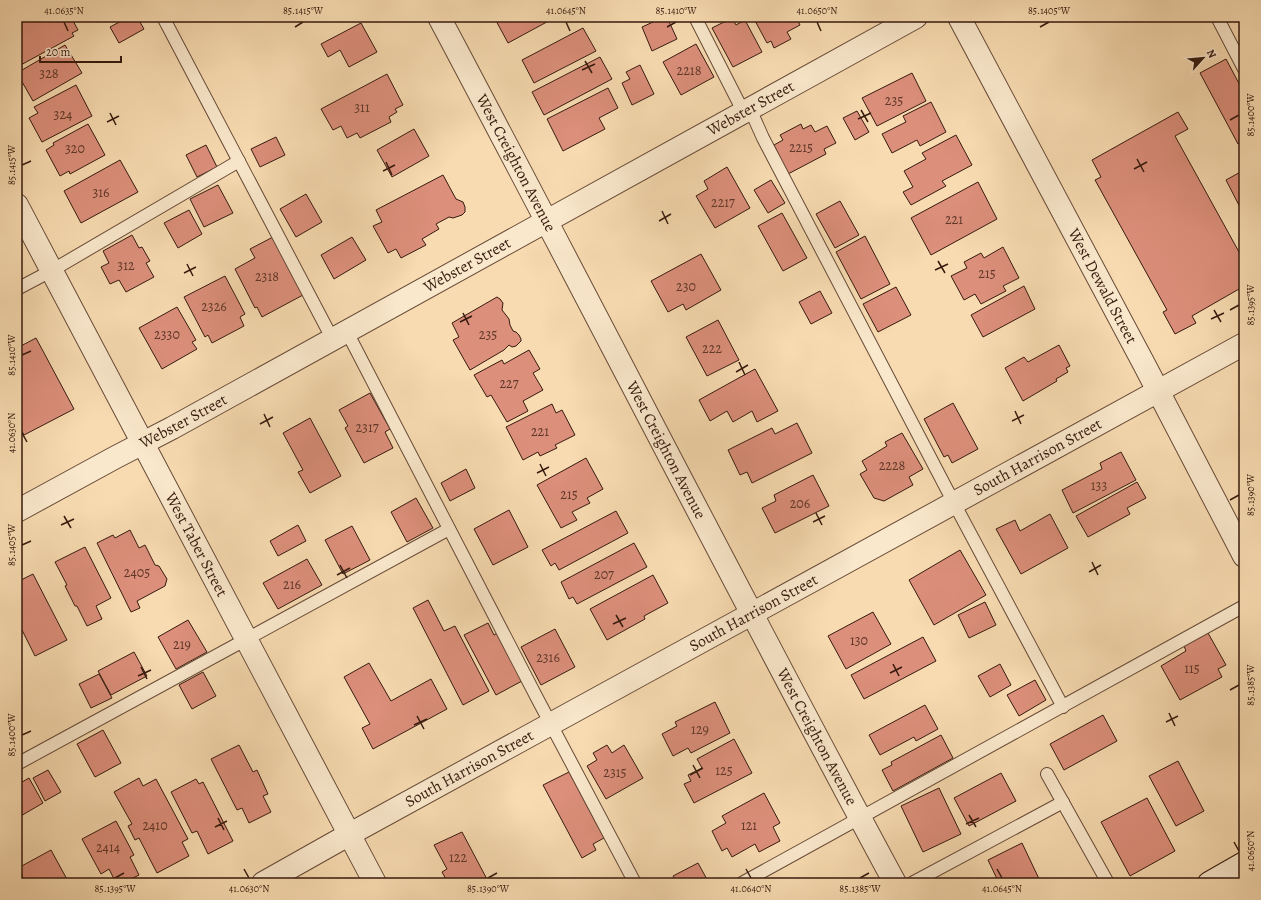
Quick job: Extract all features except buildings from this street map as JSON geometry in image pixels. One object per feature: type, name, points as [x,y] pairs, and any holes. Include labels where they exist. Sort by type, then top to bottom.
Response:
[{"type":"street","name":"West Creighton Avenue","points":[[439,17],[895,883]]},
{"type":"street","name":"Webster Street","points":[[17,511],[340,336],[916,17]]},
{"type":"street","name":"West Dewald Street","points":[[959,17],[1244,556]]},
{"type":"street","name":"West Taber Street","points":[[17,206],[375,883]]},
{"type":"street","name":"South Harrison Street","points":[[263,883],[1244,344]]},
{"type":"street","points":[[1209,883],[1244,863]]},
{"type":"lane","points":[[163,17],[239,161],[449,529],[550,724],[635,883]]},
{"type":"lane","points":[[695,17],[771,152],[1062,707]]},
{"type":"lane","points":[[1217,17],[1244,69]]},
{"type":"lane","points":[[17,289],[51,271],[239,161]]},
{"type":"lane","points":[[17,764],[449,529]]},
{"type":"lane","points":[[742,883],[1244,606]]},
{"type":"lane","points":[[1047,774],[1108,883]]},
{"type":"lane","points":[[912,883],[1063,802]]}]
